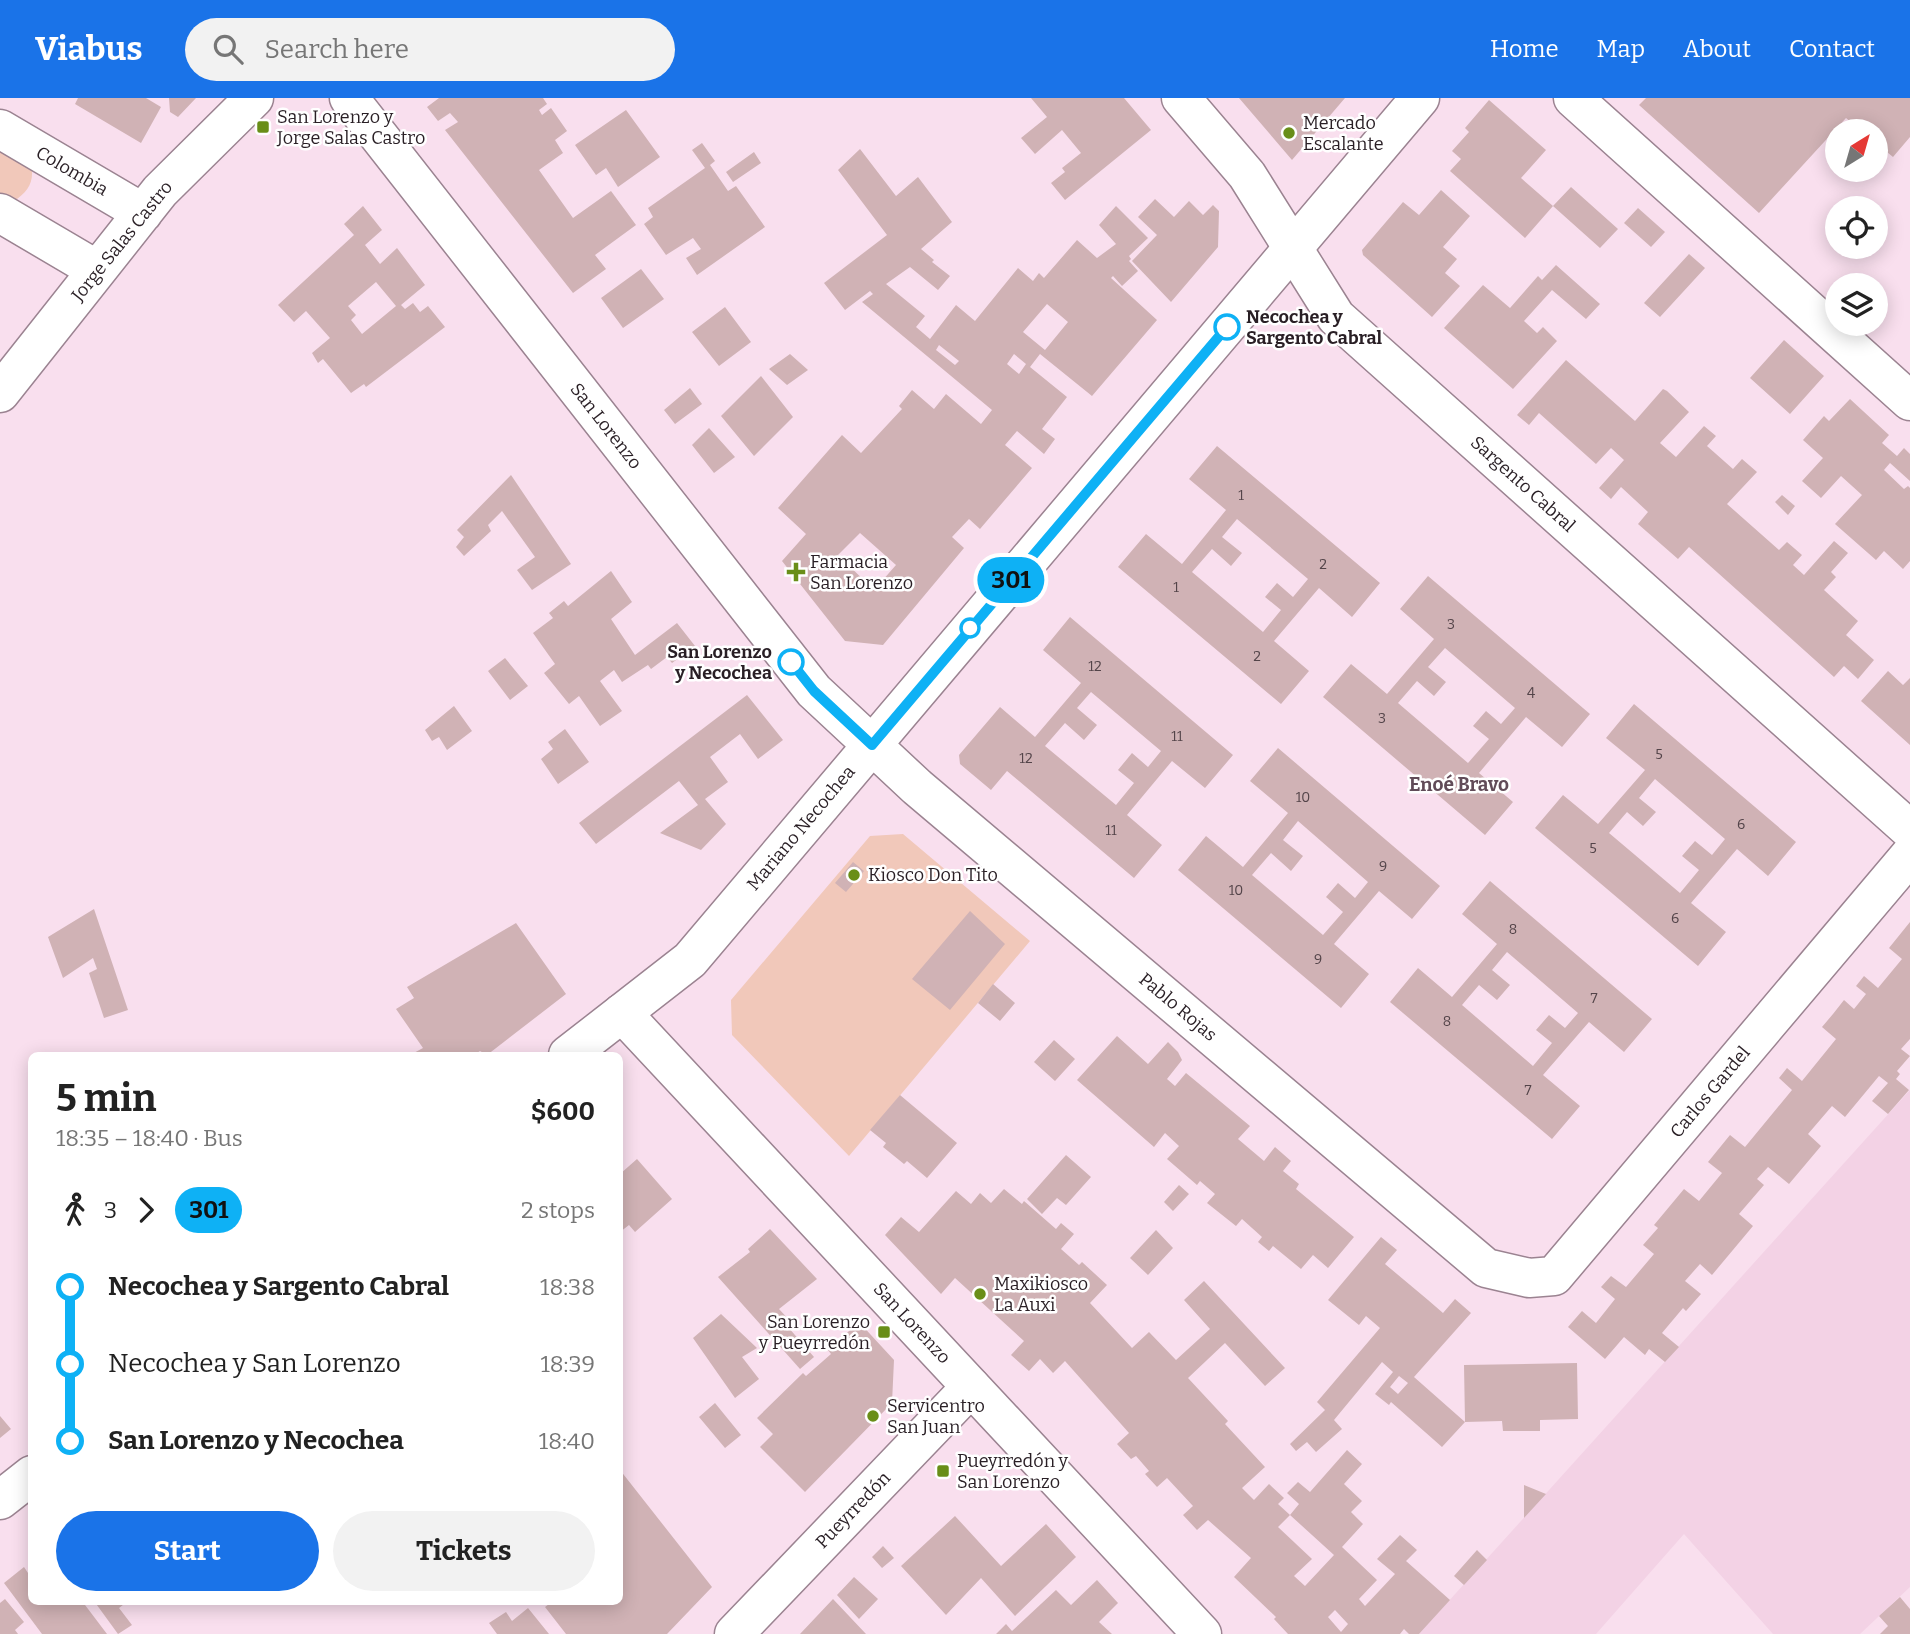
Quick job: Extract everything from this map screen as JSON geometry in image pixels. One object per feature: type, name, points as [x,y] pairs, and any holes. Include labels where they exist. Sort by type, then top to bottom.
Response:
[{"type":"street","name":"Jorge Salas Castro","points":[[0,393],[160,191],[254,98]]},
{"type":"street","name":"San Lorenzo","points":[[349,98],[814,691],[872,745]]},
{"type":"street","name":"Sargento Cabral","points":[[1181,98],[1247,176],[1336,317],[1910,830]]},
{"type":"street","name":"Mariano Necochea","points":[[572,1052],[690,960],[1420,98]]},
{"type":"street","points":[[1573,98],[1910,401]]},
{"type":"street","name":"Colombia","points":[[0,129],[143,212]]},
{"type":"street","points":[[0,213],[97,270]]},
{"type":"street","name":"Pablo Rojas","points":[[872,745],[917,787],[1486,1268]]},
{"type":"street","name":"Carlos Gardel","points":[[1486,1268],[1529,1278],[1554,1276],[1910,855]]},
{"type":"street","name":"San Lorenzo","points":[[622,1013],[1202,1634]]},
{"type":"street","name":"Pueyrredón","points":[[734,1634],[971,1387]]},
{"type":"street","points":[[0,1500],[28,1478]]},
{"type":"shaded area","points":[[0,151],[32,170],[28,188],[14,201],[0,193]]},
{"type":"shaded area","points":[[903,834],[1030,941],[849,1156],[732,1035],[731,1000],[870,836]]},
{"type":"shaded area","points":[[1910,1090],[1910,1587],[1860,1634],[1773,1634],[1684,1534],[1596,1634],[1419,1634]]},
{"type":"building","points":[[78,98],[146,98],[161,107],[141,143],[75,104]]},
{"type":"building","points":[[169,98],[196,98],[178,117],[170,112]]},
{"type":"building","points":[[439,98],[543,98],[547,104],[539,110],[542,115],[551,108],[567,131],[555,140],[563,153],[539,170],[573,218],[611,191],[636,225],[595,255],[606,269],[573,293],[445,130],[458,122],[450,113],[438,121],[427,107]]},
{"type":"building","points":[[1031,98],[1124,98],[1151,130],[1065,200],[1051,183],[1065,172],[1062,168],[1081,153],[1062,130],[1035,154],[1021,138],[1047,117]]},
{"type":"building","points":[[1239,98],[1345,98],[1292,160]]},
{"type":"building","points":[[1646,98],[1910,98],[1910,137],[1893,157],[1888,153],[1888,119],[1825,119],[1825,141],[1759,213],[1639,105]]},
{"type":"building","points":[[1489,100],[1546,150],[1521,178],[1553,206],[1525,238],[1450,171],[1461,159],[1452,151],[1469,132],[1465,128]]},
{"type":"building","points":[[626,110],[660,157],[618,187],[606,168],[596,175],[575,145]]},
{"type":"building","points":[[702,143],[715,161],[710,165],[728,191],[736,186],[765,227],[697,275],[686,258],[701,249],[693,238],[666,255],[644,224],[653,217],[648,208],[705,168],[692,150]]},
{"type":"building","points":[[860,149],[896,196],[918,177],[952,222],[921,249],[950,276],[938,290],[910,267],[886,284],[925,316],[916,327],[930,339],[956,305],[975,321],[1018,268],[1033,281],[1039,273],[1044,278],[1077,240],[1097,258],[1116,244],[1099,225],[1116,206],[1148,238],[1129,256],[1129,261],[1138,271],[1122,286],[1113,276],[1111,278],[1157,320],[1092,396],[1040,354],[1030,367],[1067,397],[1042,429],[1055,439],[1044,454],[1017,431],[1005,445],[1032,468],[980,529],[969,519],[952,537],[964,548],[883,645],[845,641],[782,561],[806,534],[778,508],[842,435],[861,453],[902,409],[899,406],[912,390],[934,409],[946,394],[981,424],[992,410],[862,302],[873,294],[870,291],[845,310],[824,283],[887,235],[838,170]],"holes":[[[1047,304],[1068,322],[1045,350],[1023,332]],[[939,345],[959,361],[955,365],[936,350]],[[1014,354],[1026,364],[1019,374],[1007,364]],[[860,533],[896,565],[874,590],[838,555]]]},
{"type":"building","points":[[754,152],[761,163],[733,182],[726,172]]},
{"type":"building","points":[[1571,187],[1618,229],[1600,248],[1553,206]]},
{"type":"building","points":[[1441,190],[1470,216],[1443,247],[1457,259],[1445,273],[1460,286],[1432,317],[1363,255],[1362,250],[1403,202],[1419,215]]},
{"type":"building","points":[[1155,199],[1174,217],[1189,201],[1203,215],[1213,205],[1219,211],[1218,247],[1171,302],[1132,261],[1157,235],[1138,217]]},
{"type":"building","points":[[363,206],[382,230],[365,245],[380,264],[397,248],[425,285],[401,305],[405,309],[413,303],[420,312],[428,306],[445,327],[366,387],[364,384],[351,393],[323,359],[318,363],[312,353],[330,338],[306,311],[294,322],[278,305],[354,235],[344,224]],"holes":[[[376,282],[396,306],[362,334],[351,320],[356,315],[348,306]]]},
{"type":"building","points":[[1638,208],[1665,232],[1651,247],[1624,223]]},
{"type":"building","points":[[1689,254],[1705,268],[1660,317],[1644,303]]},
{"type":"building","points":[[1556,265],[1600,304],[1586,319],[1552,290],[1524,321],[1537,333],[1543,327],[1557,341],[1513,389],[1444,328],[1483,285],[1510,308],[1538,276],[1542,280]]},
{"type":"building","points":[[641,269],[664,299],[623,328],[601,298]]},
{"type":"building","points":[[725,307],[751,342],[719,366],[692,332]]},
{"type":"building","points":[[1784,340],[1824,376],[1790,414],[1750,378]]},
{"type":"building","points":[[790,354],[808,370],[787,385],[769,369]]},
{"type":"building","points":[[1566,360],[1635,421],[1663,389],[1667,391],[1689,412],[1660,443],[1676,457],[1704,426],[1716,436],[1707,446],[1733,469],[1742,459],[1757,472],[1727,504],[1779,550],[1787,542],[1802,555],[1793,565],[1804,575],[1834,541],[1848,553],[1831,572],[1836,577],[1824,590],[1858,621],[1846,635],[1874,660],[1858,679],[1844,666],[1834,677],[1689,547],[1678,559],[1638,524],[1648,512],[1621,487],[1611,499],[1599,488],[1624,460],[1611,448],[1596,464],[1539,413],[1529,425],[1517,415]]},
{"type":"building","points":[[761,376],[793,417],[754,456],[721,416]]},
{"type":"building","points":[[690,388],[702,404],[675,424],[664,410]]},
{"type":"building","points":[[1850,399],[1889,435],[1882,443],[1897,456],[1904,448],[1910,454],[1910,481],[1890,463],[1884,470],[1904,489],[1908,486],[1910,488],[1910,561],[1903,569],[1884,551],[1876,560],[1835,524],[1862,495],[1841,476],[1821,498],[1802,481],[1823,458],[1803,440],[1824,416],[1829,421]]},
{"type":"building","points":[[709,428],[735,457],[714,473],[692,445]]},
{"type":"building","points":[[1217,446],[1380,583],[1352,617],[1319,588],[1274,641],[1309,671],[1281,704],[1118,567],[1146,534],[1182,564],[1226,510],[1189,479]],"holes":[[[1237,519],[1308,579],[1293,597],[1277,583],[1265,597],[1281,610],[1263,632],[1192,572],[1212,549],[1231,566],[1242,553],[1222,537]]]},
{"type":"building","points":[[511,475],[571,564],[532,590],[517,570],[535,557],[502,511],[488,525],[491,531],[464,556],[456,547],[464,537],[457,530]]},
{"type":"building","points":[[1782,495],[1795,506],[1788,515],[1775,502]]},
{"type":"building","points":[[611,571],[632,602],[611,619],[635,655],[677,623],[695,646],[672,663],[667,657],[651,669],[648,665],[622,682],[614,670],[600,681],[622,711],[600,726],[579,696],[569,704],[544,673],[555,664],[533,633],[553,618],[549,613],[564,601],[568,606]]},
{"type":"building","points":[[1428,576],[1590,714],[1562,747],[1526,717],[1479,773],[1513,802],[1485,835],[1323,697],[1351,664],[1387,694],[1434,639],[1400,609]],"holes":[[[1445,648],[1515,708],[1501,724],[1486,711],[1473,726],[1489,739],[1468,763],[1398,703],[1417,681],[1434,696],[1446,682],[1428,667]]]},
{"type":"building","points":[[1070,617],[1233,755],[1205,788],[1172,761],[1127,815],[1162,845],[1134,878],[1007,771],[991,790],[960,764],[959,755],[1000,707],[1035,737],[1081,683],[1043,650]],"holes":[[[1091,692],[1161,751],[1148,767],[1132,753],[1118,770],[1134,783],[1116,805],[1045,746],[1065,723],[1084,740],[1097,725],[1077,708]]]},
{"type":"building","points":[[505,658],[528,686],[510,700],[488,671]]},
{"type":"building","points":[[1888,671],[1903,685],[1910,678],[1910,745],[1861,701]]},
{"type":"building","points":[[747,695],[783,740],[758,759],[740,734],[710,757],[728,782],[705,799],[726,824],[701,850],[660,833],[698,805],[679,781],[596,844],[579,823]]},
{"type":"building","points":[[1634,704],[1796,842],[1768,876],[1737,849],[1691,903],[1726,932],[1698,966],[1535,828],[1563,795],[1598,824],[1645,770],[1606,738]],"holes":[[[1655,779],[1725,839],[1712,855],[1695,841],[1682,856],[1699,870],[1680,893],[1609,833],[1627,812],[1643,826],[1656,812],[1639,798]]]},
{"type":"building","points":[[454,706],[472,731],[447,750],[439,737],[432,741],[425,730]]},
{"type":"building","points":[[565,729],[589,762],[558,784],[541,759],[553,749],[548,742]]},
{"type":"building","points":[[1278,748],[1440,886],[1412,919],[1379,891],[1334,944],[1369,974],[1341,1008],[1178,870],[1206,836],[1243,867],[1288,813],[1250,781]],"holes":[[[1298,821],[1368,882],[1355,898],[1338,883],[1326,897],[1343,912],[1323,935],[1252,875],[1271,853],[1291,871],[1303,856],[1283,840]]]},
{"type":"building","points":[[853,862],[864,871],[846,892],[835,883]]},
{"type":"building","points":[[1490,881],[1652,1019],[1624,1052],[1589,1022],[1543,1075],[1580,1106],[1552,1139],[1390,1002],[1418,968],[1452,997],[1497,944],[1462,914]],"holes":[[[1507,952],[1578,1013],[1565,1028],[1549,1015],[1536,1030],[1552,1043],[1533,1066],[1462,1005],[1479,985],[1497,1000],[1510,985],[1492,970]]]},
{"type":"building","points":[[94,909],[128,1010],[104,1018],[89,973],[97,969],[93,958],[63,978],[48,937]]},
{"type":"building","points":[[970,911],[1005,944],[950,1010],[912,979]]},
{"type":"building","points":[[1910,922],[1910,1039],[1901,1049],[1910,1056],[1897,1071],[1900,1074],[1896,1079],[1909,1090],[1888,1114],[1872,1101],[1888,1083],[1879,1076],[1845,1117],[1832,1106],[1808,1134],[1821,1146],[1789,1184],[1768,1167],[1757,1179],[1764,1185],[1739,1214],[1753,1226],[1712,1275],[1700,1264],[1685,1281],[1701,1294],[1686,1311],[1683,1308],[1662,1333],[1679,1347],[1665,1362],[1649,1349],[1645,1355],[1624,1337],[1605,1359],[1568,1327],[1582,1311],[1596,1323],[1615,1299],[1601,1287],[1611,1276],[1626,1287],[1654,1254],[1643,1245],[1658,1228],[1654,1225],[1684,1189],[1699,1201],[1722,1173],[1708,1162],[1730,1135],[1745,1147],[1792,1090],[1779,1078],[1787,1068],[1802,1081],[1836,1039],[1822,1027],[1844,1000],[1854,1009],[1866,994],[1856,986],[1864,976],[1878,988],[1902,959],[1889,948]]},
{"type":"building","points":[[516,923],[566,994],[491,1052],[416,1052],[423,1048],[396,1009],[414,998],[407,987]]},
{"type":"building","points":[[993,984],[1015,1003],[1000,1021],[978,1003]]},
{"type":"building","points":[[1117,1036],[1148,1064],[1168,1042],[1182,1060],[1167,1079],[1175,1086],[1186,1073],[1250,1126],[1238,1139],[1264,1161],[1275,1147],[1291,1161],[1283,1171],[1299,1184],[1296,1189],[1354,1237],[1328,1268],[1313,1255],[1301,1269],[1273,1246],[1269,1251],[1258,1242],[1262,1237],[1242,1219],[1236,1226],[1207,1203],[1215,1194],[1200,1181],[1197,1185],[1167,1159],[1179,1146],[1165,1133],[1154,1147],[1077,1080]]},
{"type":"building","points":[[1054,1040],[1075,1059],[1055,1081],[1034,1062]]},
{"type":"building","points":[[900,1095],[957,1143],[927,1178],[907,1161],[904,1164],[883,1147],[886,1143],[870,1130]]},
{"type":"building","points":[[1066,1155],[1091,1177],[1066,1205],[1057,1198],[1042,1214],[1027,1199]]},
{"type":"building","points":[[637,1159],[672,1199],[635,1232],[629,1225],[623,1230],[623,1171]]},
{"type":"building","points":[[1179,1185],[1189,1194],[1173,1211],[1164,1202]]},
{"type":"building","points":[[1004,1189],[1022,1204],[1024,1201],[1056,1229],[1061,1223],[1074,1234],[1061,1249],[1079,1265],[1082,1262],[1107,1285],[1090,1303],[1132,1348],[1149,1332],[1176,1360],[1210,1329],[1184,1300],[1204,1281],[1285,1368],[1265,1386],[1225,1343],[1188,1378],[1228,1421],[1225,1424],[1265,1467],[1242,1488],[1254,1500],[1269,1484],[1284,1498],[1278,1504],[1290,1515],[1299,1504],[1287,1493],[1298,1482],[1310,1492],[1347,1450],[1362,1464],[1344,1484],[1362,1501],[1351,1512],[1363,1524],[1342,1547],[1377,1580],[1359,1599],[1365,1606],[1395,1574],[1377,1559],[1400,1535],[1417,1550],[1406,1561],[1450,1600],[1419,1634],[1409,1634],[1404,1629],[1400,1634],[1288,1634],[1274,1619],[1276,1617],[1234,1577],[1251,1558],[1208,1520],[1197,1530],[1183,1515],[1193,1506],[1167,1478],[1157,1487],[1145,1474],[1149,1471],[1136,1456],[1131,1459],[1117,1444],[1129,1433],[1065,1361],[1053,1373],[1040,1359],[1029,1371],[1011,1355],[1024,1341],[955,1278],[941,1294],[885,1235],[901,1217],[919,1232],[956,1191],[971,1204],[980,1193],[991,1203]],"holes":[[[1290,1515],[1334,1555],[1305,1586],[1294,1576],[1312,1559],[1278,1527]],[[1335,1610],[1348,1624],[1341,1632],[1328,1617]]]},
{"type":"building","points":[[770,1229],[817,1279],[779,1309],[792,1323],[788,1327],[814,1357],[800,1369],[718,1277],[750,1252],[748,1249]]},
{"type":"building","points":[[1156,1230],[1173,1248],[1148,1275],[1130,1258]]},
{"type":"building","points":[[1381,1237],[1397,1250],[1385,1264],[1443,1313],[1455,1299],[1471,1313],[1414,1377],[1465,1422],[1442,1447],[1391,1402],[1389,1405],[1375,1394],[1393,1372],[1382,1362],[1334,1420],[1342,1429],[1316,1452],[1307,1442],[1296,1451],[1290,1444],[1325,1410],[1317,1402],[1380,1328],[1366,1316],[1359,1325],[1328,1300]],"holes":[[[1399,1376],[1408,1383],[1398,1394],[1390,1387]]]},
{"type":"building","points":[[721,1314],[757,1348],[742,1357],[759,1379],[735,1398],[693,1338]]},
{"type":"building","points":[[859,1322],[894,1360],[892,1403],[805,1492],[760,1447],[773,1434],[757,1418],[803,1373],[806,1376],[831,1354],[828,1350]]},
{"type":"building","points":[[1577,1363],[1578,1419],[1540,1420],[1540,1431],[1503,1431],[1502,1421],[1465,1422],[1464,1365]]},
{"type":"building","points":[[715,1403],[741,1435],[725,1448],[699,1417]]},
{"type":"building","points":[[0,1416],[11,1429],[0,1438]]},
{"type":"building","points":[[623,1474],[712,1587],[667,1634],[566,1634],[545,1607],[623,1605]]},
{"type":"building","points":[[1524,1485],[1546,1494],[1524,1518]]},
{"type":"building","points":[[955,1516],[1001,1566],[1046,1524],[1076,1557],[1015,1616],[981,1578],[946,1615],[901,1566]]},
{"type":"building","points":[[883,1546],[894,1558],[882,1568],[872,1557]]},
{"type":"building","points":[[1477,1550],[1487,1560],[1464,1585],[1454,1576]]},
{"type":"building","points":[[24,1567],[28,1573],[28,1605],[85,1605],[107,1634],[42,1634],[4,1583]]},
{"type":"building","points":[[854,1577],[878,1599],[859,1619],[837,1595]]},
{"type":"building","points":[[1097,1580],[1118,1603],[1099,1622],[1112,1634],[996,1634],[1006,1624],[1012,1631],[1056,1590],[1071,1605]]},
{"type":"building","points":[[1900,1597],[1910,1609],[1910,1634],[1880,1634],[1888,1626],[1879,1616]]},
{"type":"building","points":[[5,1599],[24,1622],[15,1630],[18,1634],[0,1634],[0,1603]]},
{"type":"building","points":[[833,1599],[866,1634],[800,1634]]},
{"type":"building","points":[[97,1605],[123,1605],[119,1608],[132,1625],[118,1634]]},
{"type":"building","points":[[528,1608],[549,1634],[497,1634],[489,1623],[506,1612],[512,1621]]},
{"type":"bus line","name":"301","points":[[791,662],[814,691],[872,745],[1227,327]]},
{"type":"place","name":"San Lorenzo y Jorge Salas Castro","points":[[263,127]]},
{"type":"place","name":"Mercado Escalante","points":[[1289,133]]},
{"type":"place","name":"Necochea y Sargento Cabral","points":[[1227,327]]},
{"type":"place","name":"Farmacia San Lorenzo","points":[[796,572]]},
{"type":"place","name":"San Lorenzo y Necochea","points":[[791,662]]},
{"type":"place","name":"Kiosco Don Tito","points":[[854,875]]},
{"type":"place","name":"Maxikiosco La Auxi","points":[[980,1294]]},
{"type":"place","name":"San Lorenzo y Pueyrredón","points":[[884,1332]]},
{"type":"place","name":"Servicentro San Juan","points":[[873,1416]]},
{"type":"place","name":"Pueyrredón y San Lorenzo","points":[[943,1471]]},
{"type":"district","name":"Enoé Bravo","points":[[1459,784]]}]
